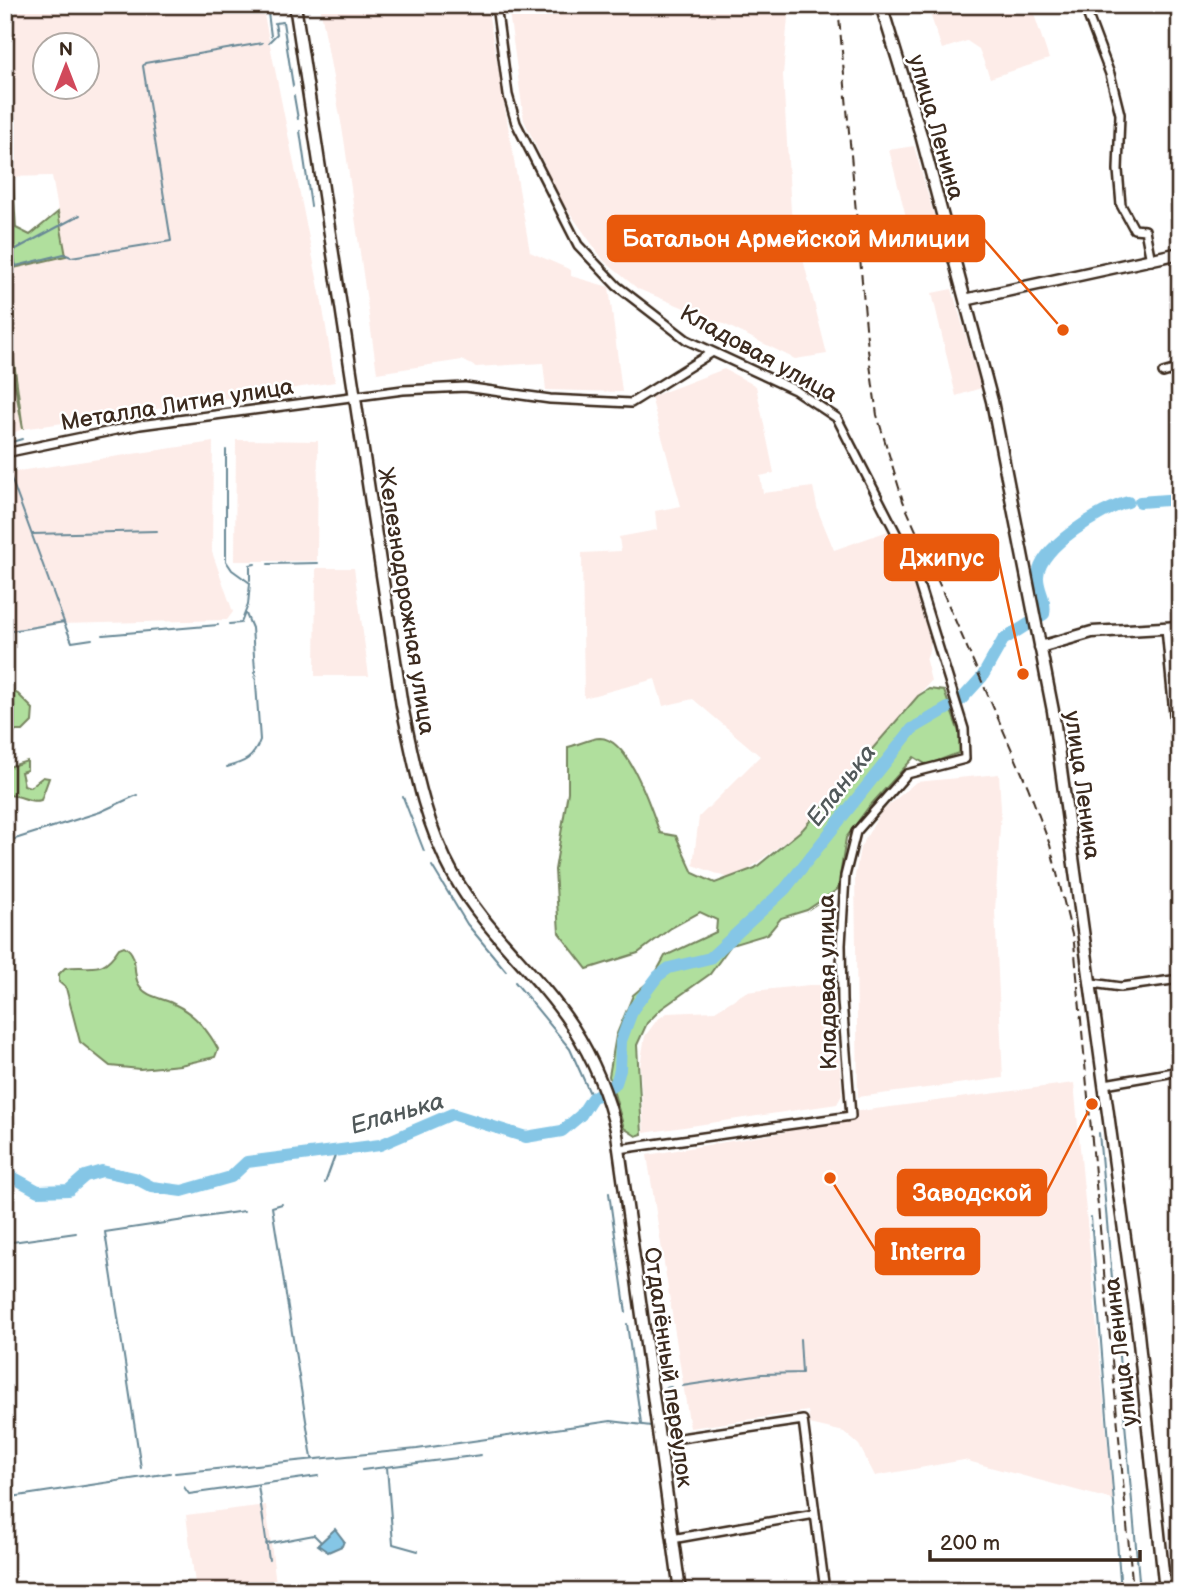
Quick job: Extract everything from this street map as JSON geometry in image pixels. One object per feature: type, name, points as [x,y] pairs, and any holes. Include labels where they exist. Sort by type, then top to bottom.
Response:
[{"type":"main road","name":"Железнодорожная улица","points":[[295,5],[402,706],[418,785],[440,849],[475,908],[571,1024],[598,1071],[612,1113],[619,1149]]},
{"type":"main road","name":"улица Ленина","points":[[881,5],[993,408],[1055,724],[1145,1385],[1166,1589]]},
{"type":"main road","points":[[965,300],[1180,253]]},
{"type":"main road","points":[[1040,647],[1092,632],[1180,627]]},
{"type":"main road","name":"Отдалённый переулок","points":[[619,1149],[680,1591]]},
{"type":"street","name":"Кладовая улица","points":[[496,5],[508,95],[516,123],[578,245],[617,286],[687,340],[795,390],[837,418],[914,568],[964,729],[965,760],[907,774],[856,832],[845,876],[841,945],[842,1001],[851,1116],[619,1149]]},
{"type":"street","points":[[1084,5],[1110,74],[1120,114],[1118,170],[1121,205],[1134,229],[1145,230],[1151,261]]},
{"type":"street","name":"Металла Лития улица","points":[[5,453],[140,425],[402,390],[465,387],[550,399],[631,403],[711,353]]},
{"type":"street","points":[[1163,373],[1180,368]]},
{"type":"street","points":[[1166,628],[1180,779]]},
{"type":"street","points":[[1092,983],[1121,986],[1180,979]]},
{"type":"street","points":[[1105,1084],[1180,1071]]},
{"type":"street","points":[[660,1441],[803,1420],[824,1583]]},
{"type":"street","points":[[672,1539],[815,1514]]},
{"type":"shaded area","points":[[5,5],[262,5],[322,303],[335,382],[23,429],[5,436],[5,333],[20,409],[5,296],[5,270],[66,256],[52,176],[5,177],[5,34],[9,33]]},
{"type":"shaded area","points":[[320,5],[487,5],[530,252],[571,270],[571,276],[609,287],[622,392],[546,390],[543,363],[476,367],[462,360],[377,373],[344,139]]},
{"type":"shaded area","points":[[508,5],[789,5],[783,75],[791,212],[827,354],[795,359],[726,325],[638,289],[604,261],[560,199],[524,120]]},
{"type":"shaded area","points":[[927,5],[1031,5],[1049,59],[990,78],[979,49],[967,41],[942,49]]},
{"type":"shaded area","points":[[914,146],[945,254],[917,260],[889,150]]},
{"type":"shaded area","points":[[952,289],[981,388],[956,396],[932,293]]},
{"type":"shaded area","points":[[724,369],[756,386],[774,473],[760,476],[763,493],[813,487],[818,511],[834,550],[891,530],[908,566],[931,644],[926,661],[931,681],[801,830],[734,880],[693,865],[699,817],[760,756],[693,699],[663,706],[655,679],[584,698],[582,553],[621,551],[619,537],[657,530],[655,511],[681,506],[651,397]]},
{"type":"shaded area","points":[[236,440],[318,441],[317,561],[235,561]]},
{"type":"shaded area","points":[[213,442],[212,552],[233,612],[227,620],[60,624],[5,633],[5,473]]},
{"type":"shaded area","points":[[316,568],[354,568],[369,676],[315,676]]},
{"type":"shaded area","points":[[999,774],[1001,809],[995,911],[1003,1078],[858,1097],[855,876],[860,848],[881,812],[916,782]]},
{"type":"shaded area","points":[[831,985],[837,1043],[833,1055],[839,1058],[842,1095],[837,1104],[644,1133],[640,1066],[645,1036],[657,1020],[667,1013],[715,1011],[746,992]]},
{"type":"shaded area","points":[[1074,1083],[1113,1500],[964,1460],[875,1476],[859,1445],[844,1432],[810,1424],[808,1411],[690,1428],[647,1155],[785,1132],[785,1127],[841,1121],[852,1112]]},
{"type":"shaded area","points":[[266,1505],[277,1591],[196,1591],[186,1515]]},
{"type":"green space","points":[[13,184],[16,228],[30,235],[58,212],[66,256],[5,270],[5,185]]},
{"type":"green space","points":[[5,296],[23,429],[5,333]]},
{"type":"green space","points":[[5,687],[18,694],[33,709],[32,722],[23,731],[5,731]]},
{"type":"green space","points":[[929,689],[944,691],[961,738],[961,752],[927,765],[914,757],[868,808],[846,838],[838,889],[807,910],[781,918],[768,934],[731,945],[710,974],[661,1009],[647,1023],[637,1045],[642,1134],[636,1136],[624,1128],[609,1076],[616,1036],[633,995],[653,978],[665,956],[716,932],[717,920],[700,912],[671,928],[638,953],[587,969],[559,933],[555,870],[568,792],[568,747],[600,738],[611,741],[621,750],[638,777],[660,833],[676,836],[693,873],[715,883],[755,868],[803,829],[918,696]]},
{"type":"green space","points":[[27,761],[27,770],[21,772],[24,785],[30,787],[43,777],[49,778],[41,800],[5,796],[5,768]]},
{"type":"green space","points":[[124,946],[132,954],[137,980],[142,989],[193,1016],[218,1049],[215,1057],[180,1065],[140,1069],[110,1066],[80,1042],[66,988],[59,982],[59,974],[65,968],[101,966]]},
{"type":"water","points":[[335,1529],[344,1541],[342,1546],[328,1552],[318,1545]]},
{"type":"water","points":[[138,1581],[149,1582],[152,1586],[136,1591],[108,1591]]},
{"type":"waterway","points":[[267,5],[271,36]]},
{"type":"waterway","points":[[269,42],[277,34],[275,23],[283,22],[293,86]]},
{"type":"waterway","points":[[12,251],[16,266],[64,254],[71,257],[171,241],[143,66],[145,63],[262,43]]},
{"type":"waterway","points":[[294,96],[298,119]]},
{"type":"waterway","points":[[300,131],[311,206]]},
{"type":"waterway","points":[[5,255],[80,215]]},
{"type":"waterway","points":[[5,444],[22,439]]},
{"type":"waterway","points":[[226,450],[226,561],[232,570],[250,583],[248,605],[241,623],[229,624]]},
{"type":"waterway","points":[[5,632],[64,622],[8,470]]},
{"type":"waterway","name":"Еланька","points":[[1140,502],[1180,499]]},
{"type":"waterway","name":"Еланька","points":[[961,700],[982,677],[1003,640],[1044,614],[1038,576],[1049,553],[1088,521],[1128,502]]},
{"type":"waterway","points":[[32,534],[157,531]]},
{"type":"waterway","points":[[268,564],[318,563]]},
{"type":"waterway","points":[[250,580],[250,565],[255,564]]},
{"type":"waterway","points":[[227,767],[248,759],[260,740],[252,628],[246,614]]},
{"type":"waterway","points":[[64,623],[72,642],[92,639]]},
{"type":"waterway","points":[[103,635],[218,625]]},
{"type":"waterway","name":"Еланька","points":[[5,1173],[38,1191],[69,1190],[85,1176],[102,1171],[135,1178],[152,1187],[182,1191],[231,1177],[247,1162],[380,1145],[452,1114],[526,1137],[562,1131],[581,1115],[592,1098],[616,1083],[620,1070],[621,1041],[633,1009],[658,976],[669,968],[710,958],[785,889],[912,729],[948,708]]},
{"type":"waterway","points":[[15,839],[100,812],[137,795]]},
{"type":"waterway","points":[[403,797],[424,851]]},
{"type":"waterway","points":[[432,866],[467,924],[506,971]]},
{"type":"waterway","points":[[515,982],[570,1049],[592,1098]]},
{"type":"waterway","points":[[1099,1133],[1140,1591]]},
{"type":"waterway","points":[[325,1183],[337,1150]]},
{"type":"waterway","points":[[609,1193],[626,1313]]},
{"type":"waterway","points":[[282,1204],[272,1207],[312,1458]]},
{"type":"waterway","points":[[141,1468],[105,1232],[244,1211]]},
{"type":"waterway","points":[[1091,1217],[1121,1591]]},
{"type":"waterway","points":[[5,1243],[76,1233]]},
{"type":"waterway","points":[[627,1324],[641,1423]]},
{"type":"waterway","points":[[682,1386],[762,1374],[802,1373],[800,1339]]},
{"type":"waterway","points":[[664,1424],[670,1421],[665,1388],[671,1387]]},
{"type":"waterway","points":[[175,1473],[417,1449],[611,1421],[651,1426]]},
{"type":"waterway","points":[[362,1470],[481,1455]]},
{"type":"waterway","points":[[387,1467],[393,1544],[418,1551]]},
{"type":"waterway","points":[[5,1498],[170,1473]]},
{"type":"waterway","points":[[184,1487],[189,1494],[318,1476]]},
{"type":"waterway","points":[[258,1485],[269,1560]]},
{"type":"waterway","points":[[266,1544],[314,1535],[320,1541]]},
{"type":"railway","points":[[838,5],[868,350],[877,415],[903,501],[1028,787],[1050,845],[1074,943],[1133,1591]]},
{"type":"place","name":"Батальон Армейской Милиции","points":[[1063,330]]},
{"type":"place","name":"Джипус","points":[[1023,674]]},
{"type":"place","name":"Заводской","points":[[1092,1104]]},
{"type":"place","name":"Interra","points":[[830,1178]]}]
